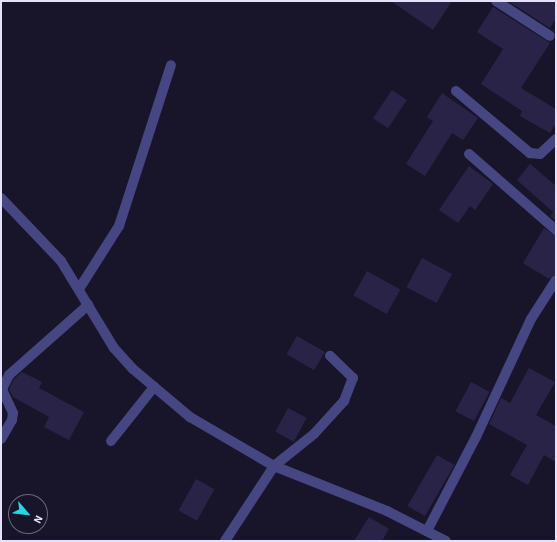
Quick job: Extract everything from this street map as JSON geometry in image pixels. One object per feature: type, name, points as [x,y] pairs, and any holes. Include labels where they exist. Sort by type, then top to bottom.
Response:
[{"type":"street","points":[[496,1],[550,36]]},
{"type":"street","points":[[79,289],[119,226],[171,66]]},
{"type":"street","points":[[456,91],[530,153],[540,154],[556,139]]},
{"type":"street","points":[[469,154],[556,230]]},
{"type":"street","points":[[1,198],[61,262],[114,348],[154,387],[190,417],[274,466],[386,510],[446,541]]},
{"type":"street","points":[[426,531],[476,437],[531,320],[556,280]]},
{"type":"street","points":[[1,439],[12,420],[13,413],[2,389],[9,375],[88,305]]},
{"type":"street","points":[[225,541],[274,466],[322,425],[344,401],[352,386],[353,378],[330,356]]},
{"type":"street","points":[[112,441],[154,387]]},
{"type":"building","points":[[391,1],[452,1],[433,30]]},
{"type":"building","points":[[508,1],[556,1],[556,19],[550,28]]},
{"type":"building","points":[[493,7],[550,43],[521,88],[556,109],[556,123],[550,133],[520,116],[522,111],[481,84],[503,49],[477,32]]},
{"type":"building","points":[[392,90],[407,100],[388,128],[373,118]]},
{"type":"building","points":[[442,93],[478,118],[463,140],[452,133],[425,176],[406,164],[433,121],[427,117]]},
{"type":"building","points":[[530,164],[556,186],[556,221],[550,216],[553,212],[517,180]]},
{"type":"building","points":[[469,166],[493,184],[475,210],[470,206],[458,223],[439,210]]},
{"type":"building","points":[[544,228],[556,236],[556,274],[549,279],[523,263]]},
{"type":"building","points":[[422,258],[452,274],[437,303],[407,287]]},
{"type":"building","points":[[367,271],[400,289],[387,314],[353,295]]},
{"type":"building","points":[[297,336],[325,352],[314,370],[286,354]]},
{"type":"building","points":[[529,368],[555,382],[536,415],[556,426],[556,462],[544,455],[528,485],[510,475],[527,445],[489,424],[501,398],[510,403]]},
{"type":"building","points":[[22,372],[42,382],[39,388],[84,412],[69,440],[44,427],[49,417],[13,397],[9,389],[14,379]]},
{"type":"building","points":[[471,382],[490,392],[474,421],[456,411]]},
{"type":"building","points":[[288,408],[307,418],[294,442],[275,432]]},
{"type":"building","points":[[437,455],[454,465],[425,516],[408,506]]},
{"type":"building","points":[[196,479],[214,489],[197,521],[179,510]]},
{"type":"building","points":[[369,517],[389,529],[382,541],[354,541]]}]
